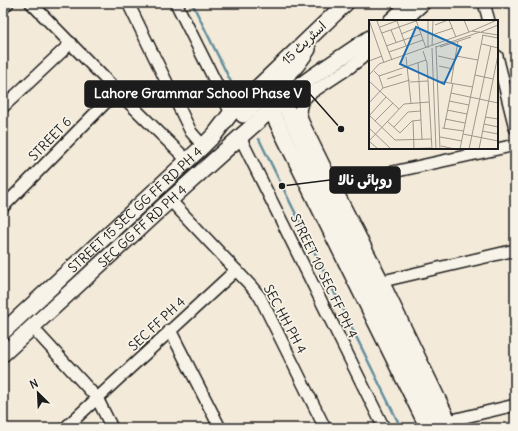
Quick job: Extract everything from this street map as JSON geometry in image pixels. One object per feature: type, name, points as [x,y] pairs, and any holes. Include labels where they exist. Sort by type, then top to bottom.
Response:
[{"type":"main road","name":"اسٹریٹ 15","points":[[262,84],[346,3]]},
{"type":"main road","points":[[392,20],[411,3]]},
{"type":"main road","points":[[322,27],[304,56],[280,81],[275,103],[440,425]]},
{"type":"main road","name":"SEC GG FF RD PH 4","points":[[3,354],[240,137],[275,103],[369,39]]},
{"type":"main road","name":"STREET 15 SEC GG FF RD PH 4","points":[[3,332],[188,161],[215,134],[231,113],[262,84]]},
{"type":"main road","points":[[215,134],[231,125],[264,98],[275,103],[390,308],[440,425]]},
{"type":"street","points":[[3,8],[8,3]]},
{"type":"street","points":[[31,3],[188,161]]},
{"type":"street","points":[[128,3],[191,132],[203,146]]},
{"type":"street","points":[[176,3],[231,113]]},
{"type":"street","points":[[406,20],[425,3]]},
{"type":"street","points":[[484,3],[488,20]]},
{"type":"street","points":[[3,107],[71,43]]},
{"type":"street","points":[[369,53],[308,95],[302,102],[300,111],[303,122],[383,281],[390,308]]},
{"type":"street","points":[[498,59],[512,103],[515,128]]},
{"type":"street","name":"STREET 6","points":[[3,207],[117,91]]},
{"type":"street","name":"STREET 10 SEC FF PH 4","points":[[240,137],[384,428]]},
{"type":"street","points":[[498,149],[515,145]]},
{"type":"street","points":[[334,185],[497,149]]},
{"type":"street","name":"SEC HH PH 4","points":[[170,200],[260,297],[325,428]]},
{"type":"street","points":[[383,281],[515,250]]},
{"type":"street","name":"SEC FF PH 4","points":[[65,428],[236,270]]},
{"type":"street","points":[[32,327],[97,398],[112,428]]},
{"type":"street","points":[[170,330],[220,428]]},
{"type":"street","points":[[440,425],[515,405]]},
{"type":"waterway","points":[[192,3],[232,84]]},
{"type":"waterway","points":[[259,139],[401,428]]},
{"type":"place","name":"Lahore Grammar School Phase V","points":[[341,129]]},
{"type":"place","name":"روہائی نالا","points":[[282,186]]}]
